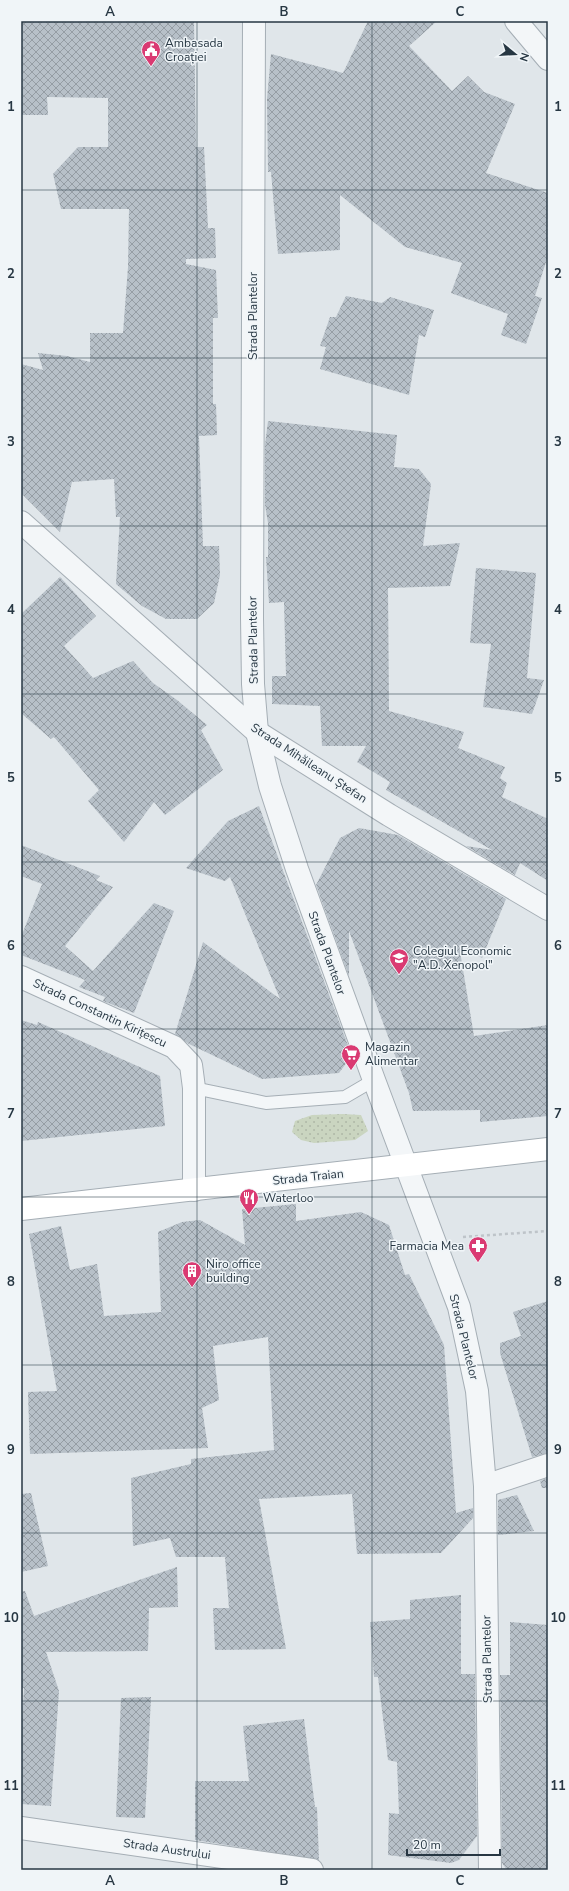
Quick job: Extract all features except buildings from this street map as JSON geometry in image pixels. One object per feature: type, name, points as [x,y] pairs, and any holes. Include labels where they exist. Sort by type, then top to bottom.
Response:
[{"type":"street","name":"Strada Plantelor","points":[[254,21],[252,618],[253,684],[257,732],[292,872],[322,953],[374,1080],[459,1307],[477,1391],[484,1486],[490,1870]]},
{"type":"street","points":[[516,21],[548,59]]},
{"type":"street","name":"Strada Mihăileanu Ștefan","points":[[21,522],[257,732],[369,803],[548,909]]},
{"type":"street","name":"Strada Constantin Kirițescu","points":[[21,977],[174,1047],[190,1065],[194,1088],[194,1190]]},
{"type":"street","name":"Strada Traian","points":[[21,1209],[406,1166],[548,1148]]},
{"type":"street","points":[[484,1486],[548,1465]]},
{"type":"street","name":"Strada Austrului","points":[[21,1828],[312,1870]]},
{"type":"lane","points":[[194,1088],[266,1103],[345,1097],[374,1080]]},
{"type":"path","points":[[432,1238],[548,1231]]},
{"type":"green space","points":[[312,1115],[361,1115],[368,1131],[355,1140],[314,1143],[301,1140],[292,1132],[295,1121]]},
{"type":"place","name":"Ambasada Croației","points":[[151,67]]},
{"type":"place","name":"Colegiul Economic \"A.D. Xenopol\"","points":[[399,975]]},
{"type":"place","name":"Magazin Alimentar","points":[[351,1071]]},
{"type":"place","name":"Waterloo","points":[[249,1215]]},
{"type":"place","name":"Farmacia Mea","points":[[478,1263]]},
{"type":"place","name":"Niro office building","points":[[192,1288]]}]
